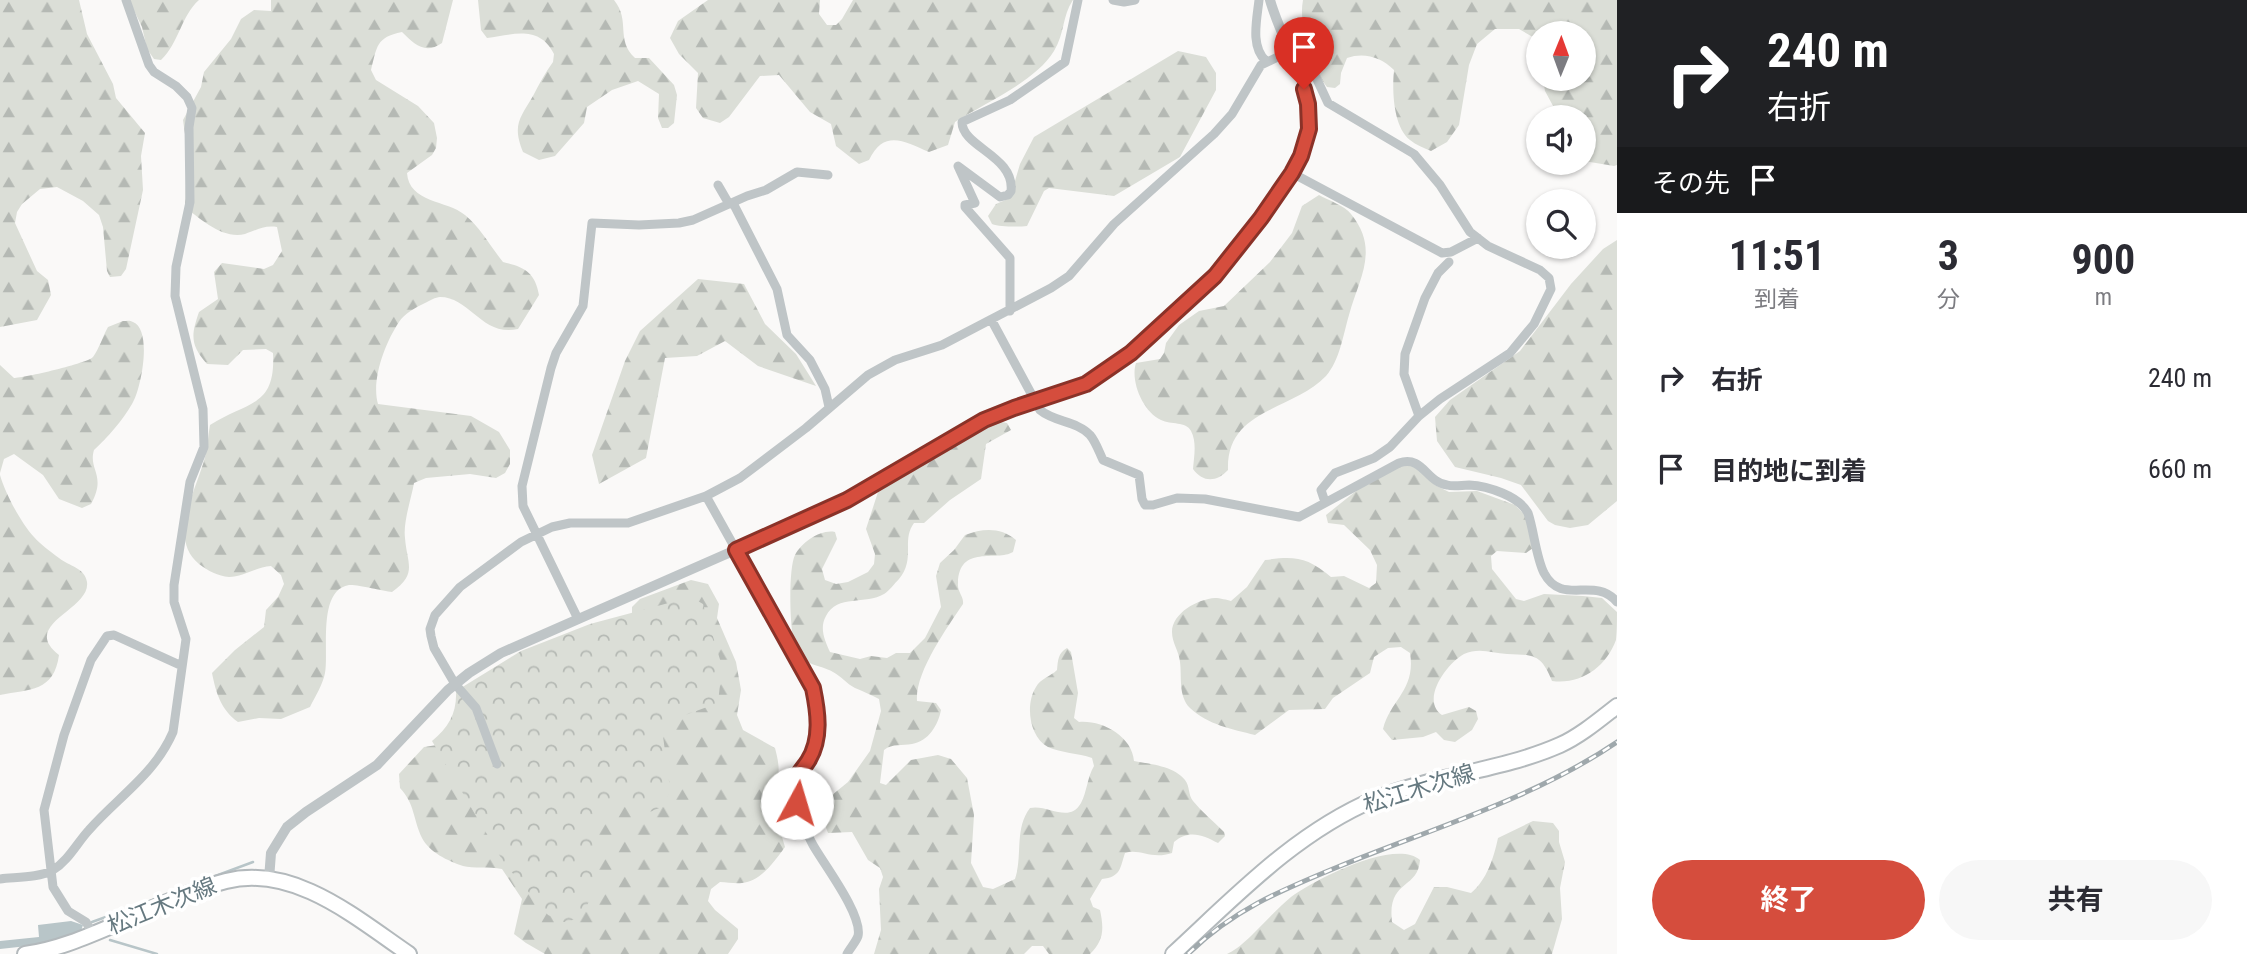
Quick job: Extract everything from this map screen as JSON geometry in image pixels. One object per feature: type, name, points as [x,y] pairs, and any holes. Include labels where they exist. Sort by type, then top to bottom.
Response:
[{"type":"main road","name":"松江木次線","points":[[1173,954],[1265,868],[1312,832],[1342,814],[1388,795],[1512,762],[1562,744],[1617,706]]},
{"type":"main road","name":"松江木次線","points":[[25,954],[54,948],[93,934],[201,888],[228,880],[269,878],[294,884],[316,895],[409,954]]},
{"type":"street","points":[[0,879],[45,874],[61,864],[89,829],[150,771],[173,732],[186,639],[174,602],[174,586],[190,482],[204,447],[205,422],[175,296],[176,267],[190,202],[189,140],[192,108],[187,97],[176,86],[154,72],[149,65],[126,0]]},
{"type":"street","points":[[1010,311],[1010,258],[965,207],[975,203],[958,166],[1000,197],[1011,191],[1010,178],[1004,167],[964,131],[961,125],[964,120],[1010,100],[1065,62],[1078,0]]},
{"type":"street","points":[[1113,0],[1135,0]]},
{"type":"street","points":[[1259,0],[1256,47],[1259,55],[1266,61]]},
{"type":"street","points":[[269,878],[271,853],[288,827],[377,765],[455,684],[501,653],[847,500],[984,420],[1086,384],[1104,373],[1168,320],[1215,276],[1253,228],[1292,173],[1306,142],[1309,116],[1304,89],[1270,0]]},
{"type":"street","points":[[497,764],[476,708],[455,684],[431,636],[430,629],[435,615],[460,587],[535,534],[569,523],[628,523],[706,496],[740,478],[868,375],[895,360],[943,345],[992,321],[1069,276],[1114,224],[1214,134],[1232,114],[1255,73],[1266,61],[1300,53],[1307,58],[1328,103],[1414,154],[1425,165],[1470,232],[1508,257],[1540,270],[1549,278],[1551,289],[1534,324],[1510,353],[1440,399],[1419,416],[1390,447],[1374,458],[1335,473],[1321,490],[1325,502]]},
{"type":"street","points":[[579,619],[524,511],[522,486],[556,353],[583,306],[592,223],[679,223],[693,220],[766,190],[797,172],[828,175]]},
{"type":"street","points":[[1292,173],[1442,253],[1451,252],[1478,238]]},
{"type":"street","points":[[718,185],[777,289],[787,335],[810,360],[825,389],[830,407]]},
{"type":"street","points":[[1419,416],[1404,374],[1405,354],[1425,298],[1438,273],[1449,262]]},
{"type":"street","points":[[992,321],[1035,402],[1048,416],[1090,435],[1103,460],[1139,475],[1145,505],[1177,498],[1205,499],[1299,517],[1399,463],[1417,463],[1435,481],[1442,484],[1483,487],[1517,500],[1524,505],[1528,513],[1541,566],[1550,581],[1571,591],[1602,590],[1617,602]]},
{"type":"street","points":[[706,496],[813,688],[817,736],[813,752],[795,779],[793,789],[813,845],[836,878],[858,925],[857,938],[847,954]]},
{"type":"street","points":[[93,934],[86,922],[68,911],[53,887],[44,818],[64,735],[91,660],[101,641],[107,636],[114,635],[182,666]]},
{"type":"green space","points":[[0,0],[79,0],[87,34],[113,84],[116,98],[145,133],[141,156],[143,190],[126,269],[121,276],[110,277],[107,271],[103,227],[99,215],[83,201],[57,187],[40,189],[22,204],[15,223],[37,271],[48,280],[51,295],[37,320],[0,327]]},
{"type":"green space","points":[[129,0],[199,0],[161,60],[154,59],[147,49],[142,27]]},
{"type":"green space","points":[[271,0],[453,0],[442,43],[425,48],[415,44],[402,32],[393,34],[379,44],[371,70],[376,80],[418,106],[434,123],[436,148],[432,155],[407,173],[414,190],[421,196],[457,210],[471,220],[503,262],[523,269],[531,276],[539,295],[518,329],[495,327],[460,303],[440,297],[414,309],[399,322],[389,340],[378,373],[378,404],[471,416],[499,432],[510,450],[510,464],[505,473],[496,478],[470,474],[426,478],[414,483],[405,525],[409,568],[405,580],[392,592],[352,585],[339,589],[328,610],[324,677],[310,707],[281,719],[259,718],[238,722],[227,712],[220,700],[212,673],[264,627],[266,610],[278,597],[284,584],[281,575],[271,566],[229,577],[210,571],[199,564],[190,553],[185,541],[185,527],[191,498],[206,453],[210,425],[264,394],[273,371],[273,353],[266,349],[243,350],[228,365],[207,364],[197,351],[194,327],[199,312],[218,299],[214,272],[222,263],[264,269],[273,265],[282,251],[277,227],[264,227],[245,234],[229,234],[213,227],[185,207],[187,148],[183,120],[201,87],[204,72],[231,39],[241,19],[254,10],[271,11]]},
{"type":"green space","points":[[478,0],[614,0],[622,15],[624,37],[629,51],[635,58],[649,58],[674,85],[677,95],[674,123],[668,128],[662,128],[658,118],[659,94],[638,81],[612,90],[587,107],[584,123],[555,156],[539,160],[523,152],[518,135],[519,122],[553,62],[554,54],[541,38],[533,35],[515,34],[487,38],[481,30]]},
{"type":"green space","points":[[708,0],[820,0],[819,14],[827,25],[836,25],[853,0],[1073,0],[1058,44],[1046,62],[1023,82],[955,122],[948,145],[929,152],[911,144],[888,141],[875,150],[869,160],[859,164],[836,146],[831,124],[810,112],[779,75],[760,76],[729,117],[720,123],[703,118],[696,108],[698,73],[679,54],[670,38],[678,21]]},
{"type":"green space","points":[[1303,0],[1617,0],[1617,165],[1596,163],[1596,105],[1553,105],[1545,91],[1596,91],[1596,21],[1526,21],[1526,33],[1519,29],[1495,29],[1477,44],[1469,65],[1459,125],[1447,142],[1431,151],[1417,145],[1404,134],[1397,117],[1394,98],[1394,70],[1384,62],[1366,56],[1347,58],[1340,84],[1335,88],[1327,87],[1320,76],[1302,15]]},
{"type":"green space","points":[[1178,51],[1206,57],[1216,73],[1216,90],[1180,157],[1114,196],[1049,188],[1044,191],[1027,226],[992,224],[988,216],[996,204],[1010,198],[1020,164],[1034,137]]},
{"type":"green space","points":[[1319,195],[1351,214],[1360,227],[1366,252],[1362,276],[1338,355],[1331,370],[1312,388],[1249,422],[1238,434],[1230,450],[1228,470],[1224,474],[1215,479],[1201,477],[1193,469],[1193,435],[1189,428],[1182,424],[1161,420],[1149,410],[1137,387],[1136,363],[1160,359],[1166,343],[1179,325],[1199,311],[1224,306],[1270,262],[1292,233],[1302,206]]},
{"type":"green space","points":[[1617,240],[1617,501],[1588,525],[1570,528],[1548,521],[1521,485],[1455,467],[1437,441],[1435,417],[1450,400],[1520,351],[1571,284],[1603,249]]},
{"type":"green space","points":[[698,279],[744,284],[765,324],[796,354],[816,386],[758,366],[725,341],[697,356],[665,358],[646,458],[599,484],[592,455],[625,361],[640,331]]},
{"type":"green space","points":[[123,321],[133,322],[143,336],[142,374],[128,410],[94,450],[97,486],[91,504],[82,508],[59,499],[43,475],[14,454],[4,459],[0,473],[0,365],[14,378],[89,360],[108,327]]},
{"type":"green space","points":[[984,423],[1007,423],[1011,430],[986,444],[981,479],[950,500],[924,523],[914,523],[910,530],[907,564],[899,579],[886,593],[877,597],[837,605],[831,609],[824,621],[824,634],[830,652],[860,659],[871,656],[887,658],[896,653],[910,653],[925,638],[941,607],[936,576],[940,563],[965,535],[992,530],[1016,540],[1013,552],[972,559],[965,563],[960,571],[958,586],[963,604],[926,664],[918,689],[917,701],[936,703],[941,710],[938,721],[932,732],[923,740],[891,746],[884,750],[880,783],[886,785],[911,760],[938,755],[951,759],[967,778],[974,815],[971,863],[983,887],[993,889],[1015,879],[1020,833],[1030,808],[1064,813],[1076,809],[1083,799],[1094,766],[1092,758],[1048,747],[1037,736],[1031,720],[1031,702],[1036,687],[1057,670],[1060,655],[1067,648],[1071,652],[1078,693],[1074,718],[1079,722],[1097,724],[1114,731],[1128,744],[1134,761],[1161,766],[1180,775],[1187,782],[1193,801],[1225,836],[1218,843],[1191,834],[1174,842],[1172,853],[1165,855],[1125,853],[1119,871],[1102,879],[1090,899],[1093,907],[1100,910],[1102,929],[1098,944],[1090,954],[1049,954],[1043,946],[1032,946],[1024,954],[874,954],[881,930],[879,889],[883,877],[880,868],[868,860],[852,832],[828,833],[825,825],[832,795],[848,782],[870,751],[881,711],[879,699],[852,686],[833,672],[809,663],[797,651],[791,619],[793,562],[798,550],[807,541],[824,532],[835,532],[837,539],[822,569],[825,580],[836,584],[848,582],[868,572],[874,564],[875,554],[866,529],[878,492],[893,479]]},
{"type":"green space","points":[[1393,465],[1412,466],[1425,473],[1435,485],[1449,492],[1477,491],[1515,505],[1525,515],[1533,548],[1526,553],[1497,551],[1491,556],[1492,569],[1516,599],[1524,601],[1544,594],[1602,598],[1617,612],[1616,640],[1606,658],[1582,677],[1552,681],[1540,661],[1530,656],[1480,651],[1464,654],[1450,665],[1438,682],[1434,700],[1442,715],[1469,707],[1476,711],[1478,719],[1472,730],[1455,742],[1444,740],[1436,732],[1423,737],[1392,740],[1383,729],[1409,676],[1410,653],[1401,647],[1388,648],[1374,657],[1370,673],[1333,698],[1325,709],[1289,710],[1255,735],[1221,726],[1197,714],[1186,703],[1182,692],[1179,658],[1172,636],[1176,619],[1187,608],[1201,601],[1215,598],[1231,601],[1247,587],[1265,560],[1300,560],[1315,565],[1331,577],[1344,576],[1369,588],[1376,583],[1377,565],[1370,550],[1344,525],[1328,523],[1326,515]]},
{"type":"green space","points":[[0,475],[14,507],[29,531],[49,551],[80,570],[87,582],[79,601],[51,626],[47,634],[49,644],[59,655],[52,676],[39,687],[0,695]]},
{"type":"green space","points":[[691,580],[708,584],[719,604],[717,618],[736,662],[741,690],[737,715],[743,730],[775,748],[778,776],[765,811],[782,837],[785,847],[755,879],[742,883],[720,882],[711,889],[708,901],[738,929],[738,939],[728,954],[545,954],[514,934],[522,899],[502,869],[463,866],[429,848],[400,788],[399,774],[424,747],[437,745],[632,616],[632,607],[640,599]]},
{"type":"green space","points":[[691,597],[703,604],[722,666],[718,703],[669,721],[663,736],[670,789],[664,806],[638,817],[619,802],[598,805],[593,848],[593,893],[581,918],[564,922],[548,915],[504,863],[432,741],[451,719],[456,691],[521,651],[590,624]]},
{"type":"green space","points":[[1533,821],[1553,823],[1559,831],[1565,862],[1560,888],[1562,919],[1552,954],[1227,954],[1242,944],[1284,903],[1302,890],[1355,864],[1393,854],[1408,855],[1420,860],[1414,876],[1394,898],[1392,922],[1404,930],[1415,924],[1434,887],[1471,893],[1477,888],[1486,875],[1498,838]]},
{"type":"shaded area","points":[[71,921],[83,925],[81,931],[46,944],[0,949],[0,941],[39,937],[38,925]]},
{"type":"waterway","points":[[210,878],[253,862]]},
{"type":"waterway","points":[[92,922],[158,898]]},
{"type":"waterway","points":[[110,940],[157,954]]},
{"type":"railway","points":[[1188,954],[1205,938],[1260,902],[1340,866],[1517,796],[1585,762],[1617,742]]},
{"type":"route","points":[[797,803],[793,785],[813,752],[817,736],[813,688],[736,550],[847,500],[984,420],[1086,384],[1131,353],[1215,276],[1261,218],[1292,173],[1301,156],[1309,129],[1308,104],[1304,89]]}]
